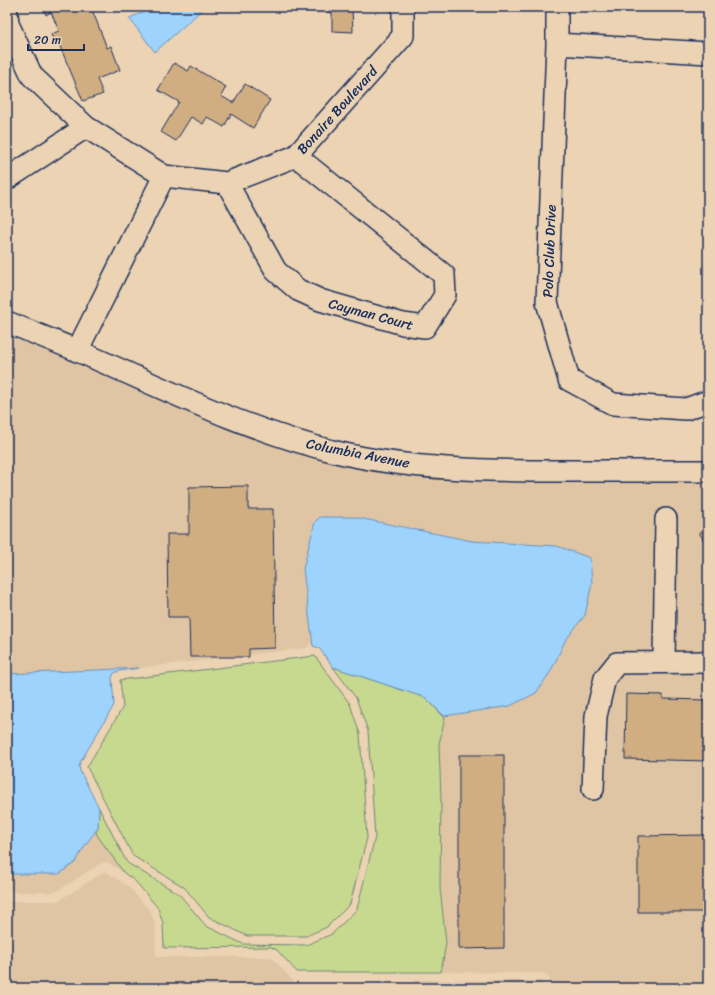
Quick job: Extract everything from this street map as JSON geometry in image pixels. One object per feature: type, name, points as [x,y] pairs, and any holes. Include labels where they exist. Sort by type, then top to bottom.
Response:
[{"type":"street","name":"Bonaire Boulevard","points":[[7,13],[8,24],[32,76],[86,127],[164,176],[226,183],[296,156],[403,36],[403,7]]},
{"type":"street","name":"Polo Club Drive","points":[[557,7],[557,44],[547,302],[569,380],[613,404],[686,409],[708,401]]},
{"type":"street","points":[[557,44],[708,53]]},
{"type":"street","points":[[7,179],[86,127]]},
{"type":"street","name":"Cayman Court","points":[[226,183],[276,271],[298,290],[320,300],[403,324],[425,327],[445,295],[444,275],[296,156]]},
{"type":"street","points":[[77,351],[164,176]]},
{"type":"street","name":"Columbia Avenue","points":[[7,322],[77,351],[194,404],[253,427],[338,453],[388,462],[482,470],[708,471]]},
{"type":"street","points":[[664,662],[666,519]]},
{"type":"street","points":[[593,789],[596,716],[605,678],[616,663],[708,662]]},
{"type":"shaded area","points":[[7,333],[73,360],[81,365],[82,364],[191,414],[291,451],[336,463],[433,478],[482,481],[708,482],[708,988],[555,988],[548,976],[544,973],[441,972],[446,943],[440,888],[441,800],[439,744],[445,718],[444,716],[467,712],[551,671],[565,641],[585,615],[590,558],[557,546],[472,541],[354,517],[320,517],[303,569],[313,646],[311,643],[306,648],[139,668],[7,674]]},
{"type":"shaded area","points":[[96,832],[124,873],[109,863],[103,862],[56,892],[7,892],[7,874],[59,874]]},
{"type":"shaded area","points":[[105,871],[129,887],[150,911],[155,923],[156,957],[271,957],[293,981],[293,988],[7,988],[7,901],[58,901]]},
{"type":"shaded area","points":[[414,980],[541,981],[546,988],[414,988]]},
{"type":"green space","points":[[315,656],[350,704],[360,734],[367,838],[350,904],[327,927],[306,936],[247,936],[209,917],[184,887],[133,856],[87,767],[123,707],[120,680]]},
{"type":"green space","points":[[333,667],[426,698],[445,718],[439,744],[441,800],[440,888],[446,943],[441,972],[297,972],[277,950],[271,947],[164,948],[163,923],[158,908],[135,881],[124,873],[97,835],[96,832],[98,828],[99,808],[126,861],[129,864],[179,894],[206,926],[243,944],[306,945],[332,934],[357,909],[375,837],[368,731],[356,698]]},
{"type":"water","points":[[157,7],[205,7],[155,52],[129,18]]},
{"type":"water","points":[[320,517],[354,517],[472,541],[557,546],[590,558],[592,583],[585,615],[565,641],[551,671],[536,693],[510,706],[444,716],[426,698],[333,667],[319,648],[313,646],[303,569],[315,522]]},
{"type":"water","points":[[139,668],[114,673],[112,678],[114,705],[79,766],[80,771],[99,808],[98,828],[86,844],[75,863],[59,874],[7,874],[7,674]]},
{"type":"building","points":[[43,7],[91,7],[107,48],[111,46],[120,70],[97,79],[103,94],[83,101],[59,44],[55,45],[51,34],[59,31],[51,12],[46,15]]},
{"type":"building","points":[[313,7],[352,7],[353,32],[332,31],[332,12],[313,12]]},
{"type":"building","points":[[174,63],[188,71],[191,66],[226,87],[221,96],[233,103],[245,84],[270,100],[253,128],[231,114],[224,127],[207,117],[203,124],[191,117],[176,141],[161,132],[179,102],[158,90]]},
{"type":"building","points":[[248,486],[248,509],[273,509],[275,648],[249,649],[249,657],[190,657],[189,617],[168,617],[167,534],[189,534],[189,487]]},
{"type":"building","points":[[699,532],[708,532],[708,548]]},
{"type":"building","points":[[708,587],[708,632],[706,632],[705,588]]},
{"type":"building","points":[[626,694],[663,695],[663,699],[708,700],[708,761],[625,759]]},
{"type":"building","points":[[459,755],[504,755],[504,948],[459,949]]},
{"type":"building","points":[[708,835],[708,912],[638,912],[638,836]]}]
